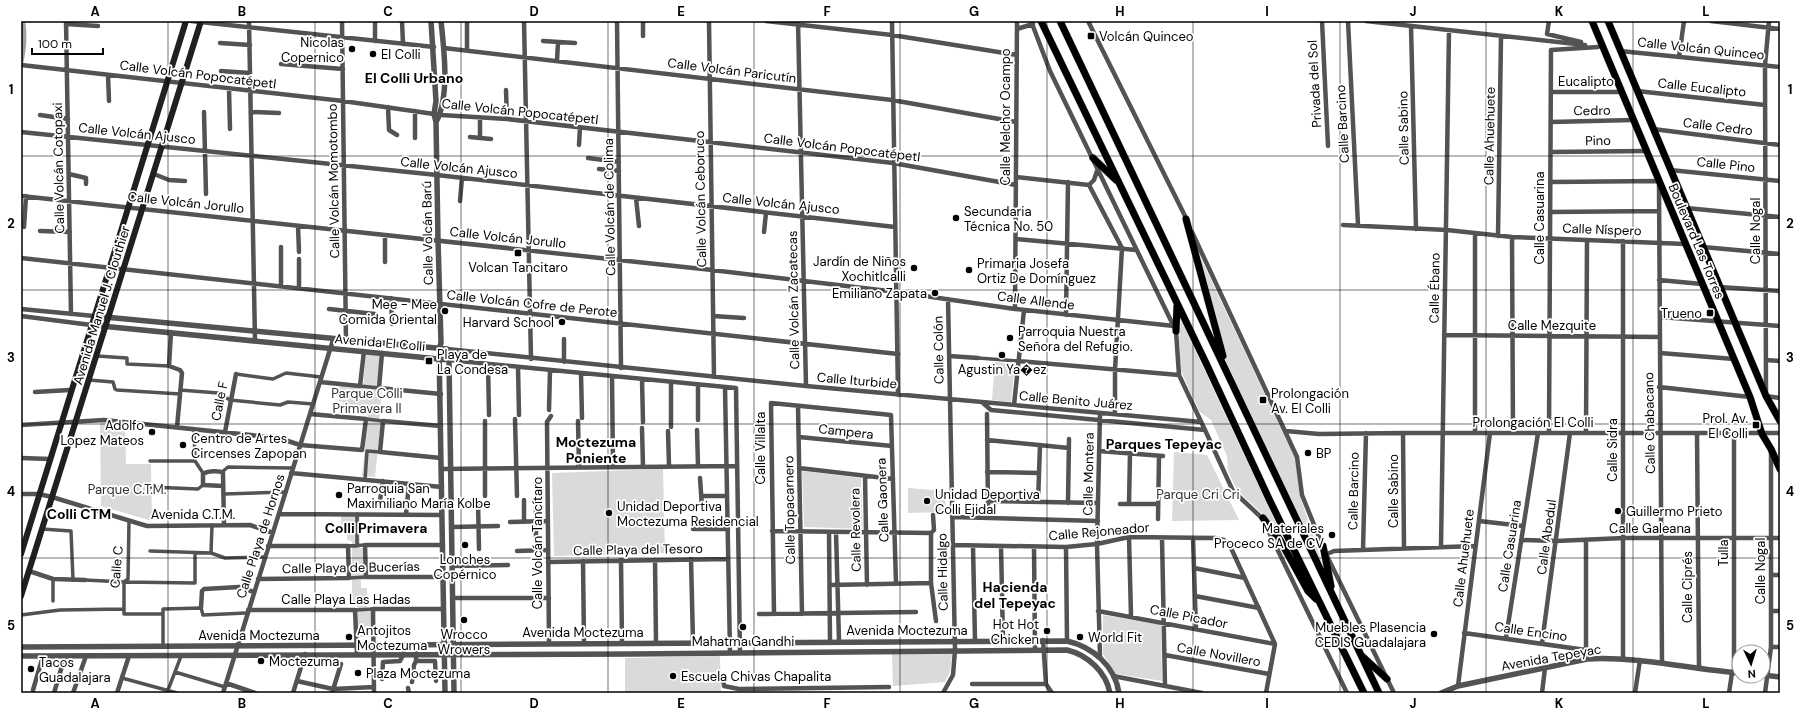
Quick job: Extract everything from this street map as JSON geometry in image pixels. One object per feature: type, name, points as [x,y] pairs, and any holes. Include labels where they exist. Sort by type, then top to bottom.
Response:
[{"type":"main road","name":"Avenida Manuel J. Clouthier","points":[[21,554],[70,390],[186,21]]},
{"type":"main road","points":[[1041,21],[1270,501],[1364,693]]},
{"type":"main road","points":[[1060,21],[1379,693]]},
{"type":"main road","name":"Boulevard Las Torres","points":[[1592,21],[1601,47],[1750,397],[1762,434],[1780,469]]},
{"type":"main road","name":"Boulevard Las Torres","points":[[1608,21],[1734,322],[1766,396],[1780,421]]},
{"type":"main road","name":"Avenida Manuel J. Clouthier","points":[[21,596],[201,22]]},
{"type":"main road","points":[[1093,158],[1119,183]]},
{"type":"main road","points":[[1186,219],[1229,378]]},
{"type":"main road","points":[[1175,328],[1177,304]]},
{"type":"main road","points":[[1263,518],[1280,540],[1308,591],[1322,606]]},
{"type":"main road","points":[[1323,546],[1334,598]]},
{"type":"main road","points":[[1359,652],[1387,679]]},
{"type":"street","points":[[191,21],[434,47]]},
{"type":"street","points":[[249,21],[255,341]]},
{"type":"street","name":"Calle Volcán Momotombo","points":[[342,21],[346,341]]},
{"type":"street","points":[[374,21],[375,41]]},
{"type":"street","points":[[402,21],[403,44]]},
{"type":"street","name":"Calle Volcán Barú","points":[[431,21],[434,47],[436,101],[434,114],[436,122],[445,693]]},
{"type":"street","points":[[436,122],[441,114],[444,101],[444,48],[441,21]]},
{"type":"street","points":[[467,21],[467,50]]},
{"type":"street","points":[[524,21],[530,359]]},
{"type":"street","name":"Calle Volcán de Colima","points":[[617,21],[621,368]]},
{"type":"street","points":[[643,21],[643,36]]},
{"type":"street","name":"Calle Volcán Ceboruco","points":[[709,21],[714,377]]},
{"type":"street","points":[[766,21],[798,23],[892,35],[1017,55]]},
{"type":"street","points":[[892,21],[893,164],[897,292],[898,395]]},
{"type":"street","name":"Calle Melchor Ocampo","points":[[1015,309],[1017,21]]},
{"type":"street","points":[[1088,21],[1186,219],[1286,431],[1297,458],[1302,495],[1323,546],[1394,693]]},
{"type":"street","name":"Privada del Sol","points":[[1322,21],[1328,146]]},
{"type":"street","name":"Calle Barcino","points":[[1348,21],[1358,225]]},
{"type":"street","points":[[1366,21],[1601,47]]},
{"type":"street","name":"Calle Sabino","points":[[1416,21],[1413,27],[1416,230]]},
{"type":"street","points":[[1549,21],[1547,34],[1601,47]]},
{"type":"street","points":[[1678,57],[1684,21]]},
{"type":"street","points":[[1711,21],[1780,29]]},
{"type":"street","name":"Calle Nogal","points":[[1766,396],[1764,65],[1769,21]]},
{"type":"street","points":[[1017,29],[1032,22],[1050,71],[1093,158],[1097,171],[1175,328],[1179,375],[1233,491],[1263,518],[1347,693]]},
{"type":"street","points":[[66,23],[98,26]]},
{"type":"street","name":"Calle Volcán Cotopaxi","points":[[66,23],[71,314]]},
{"type":"street","name":"Calle Volcán Zacatecas","points":[[798,23],[806,386]]},
{"type":"street","name":"Calle Ébano","points":[[1441,546],[1449,31]]},
{"type":"street","name":"Calle Ahuehuete","points":[[1498,236],[1502,37]]},
{"type":"street","points":[[543,41],[575,43]]},
{"type":"street","points":[[557,61],[558,42]]},
{"type":"street","points":[[220,43],[250,45]]},
{"type":"street","name":"Calle Casuarina","points":[[1549,433],[1550,182],[1552,92],[1551,50],[1601,47]]},
{"type":"street","name":"Calle Volcán Paricutín","points":[[444,48],[892,100],[1016,122]]},
{"type":"street","name":"Calle Volcán Quinceo","points":[[1620,51],[1780,67]]},
{"type":"street","points":[[281,64],[343,69]]},
{"type":"street","name":"Calle Volcán Popocatépetl","points":[[23,66],[343,101],[434,114],[507,120],[801,152],[893,164],[1016,185]]},
{"type":"street","points":[[221,70],[250,73]]},
{"type":"street","points":[[108,75],[109,101]]},
{"type":"street","points":[[229,89],[230,129]]},
{"type":"street","points":[[506,90],[507,120]]},
{"type":"street","name":"Calle Eucalipto","points":[[1637,91],[1764,105]]},
{"type":"street","name":"Eucalipto","points":[[1552,92],[1621,92]]},
{"type":"street","points":[[388,107],[389,130],[397,135]]},
{"type":"street","points":[[415,111],[415,138]]},
{"type":"street","points":[[204,112],[206,194]]},
{"type":"street","points":[[251,112],[279,113]]},
{"type":"street","points":[[40,115],[68,119]]},
{"type":"street","points":[[480,118],[480,138]]},
{"type":"street","name":"Cedro","points":[[1551,122],[1633,120]]},
{"type":"street","points":[[579,145],[580,128]]},
{"type":"street","name":"Calle Cedro","points":[[1653,129],[1780,144]]},
{"type":"street","name":"Calle Volcán Ajusco","points":[[21,132],[437,175],[895,227]]},
{"type":"street","points":[[470,137],[491,139]]},
{"type":"street","name":"Pino","points":[[1551,152],[1646,151]]},
{"type":"street","points":[[588,158],[619,162]]},
{"type":"street","points":[[599,169],[619,171]]},
{"type":"street","name":"Calle Pino","points":[[1670,170],[1780,181]]},
{"type":"street","points":[[1089,185],[1094,180],[1097,171]]},
{"type":"street","points":[[69,174],[83,176],[86,178],[86,184]]},
{"type":"street","points":[[154,174],[170,180],[185,182]]},
{"type":"street","points":[[1016,177],[1089,185]]},
{"type":"street","points":[[460,201],[462,178]]},
{"type":"street","points":[[1066,315],[1068,182]]},
{"type":"street","points":[[1550,182],[1659,182]]},
{"type":"street","name":"Calle Chabacano","points":[[1659,182],[1658,242],[1660,317],[1662,663]]},
{"type":"street","points":[[1089,185],[1122,248],[1115,370],[1115,414]]},
{"type":"street","points":[[23,196],[24,226]]},
{"type":"street","name":"Calle Volcán Jorullo","points":[[23,196],[804,280],[897,292]]},
{"type":"street","points":[[636,198],[639,226]]},
{"type":"street","points":[[1686,208],[1780,217]]},
{"type":"street","points":[[1550,212],[1658,211]]},
{"type":"street","points":[[764,232],[766,212]]},
{"type":"street","name":"Calle Níspero","points":[[1342,225],[1416,230],[1447,230],[1512,237],[1685,244]]},
{"type":"street","points":[[298,226],[299,252]]},
{"type":"street","points":[[40,231],[70,232]]},
{"type":"street","points":[[1475,234],[1475,433]]},
{"type":"street","points":[[385,235],[385,262]]},
{"type":"street","points":[[1512,237],[1514,336],[1513,433]]},
{"type":"street","points":[[1016,239],[1136,250]]},
{"type":"street","points":[[1586,240],[1586,433]]},
{"type":"street","name":"Calle Sidra","points":[[1623,241],[1623,659]]},
{"type":"street","points":[[281,247],[281,286]]},
{"type":"street","points":[[1703,247],[1780,254]]},
{"type":"street","name":"Calle Volcán Cofre de Perote","points":[[21,258],[898,354]]},
{"type":"street","points":[[299,259],[300,288]]},
{"type":"street","points":[[1659,280],[1702,284]]},
{"type":"street","points":[[1720,287],[1780,291]]},
{"type":"street","name":"Calle Allende","points":[[897,292],[1015,309],[1118,320],[1175,328]]},
{"type":"street","points":[[392,298],[392,324]]},
{"type":"street","name":"Calle Colón","points":[[948,299],[950,400]]},
{"type":"street","name":"Avenida El Colli","points":[[21,309],[333,340],[440,346],[447,349],[530,359],[714,377]]},
{"type":"street","points":[[329,309],[375,314]]},
{"type":"street","points":[[1014,405],[1024,310]]},
{"type":"street","name":"Avenida El Colli","points":[[21,316],[91,325],[736,388],[737,466]]},
{"type":"street","points":[[713,316],[744,318]]},
{"type":"street","points":[[1660,317],[1780,326]]},
{"type":"street","points":[[169,366],[171,332]]},
{"type":"street","name":"Calle Mezquite","points":[[1444,335],[1586,335],[1660,337]]},
{"type":"street","points":[[564,339],[564,362]]},
{"type":"street","name":"Calle Playa de Hornos","points":[[223,693],[333,340]]},
{"type":"street","points":[[447,349],[449,360],[452,468],[454,693]]},
{"type":"street","points":[[360,386],[364,351]]},
{"type":"street","points":[[379,388],[382,353]]},
{"type":"street","points":[[1660,353],[1734,359]]},
{"type":"street","points":[[97,356],[127,358],[127,364],[169,366],[181,371],[177,427]]},
{"type":"street","points":[[949,356],[1179,375]]},
{"type":"street","points":[[1766,360],[1780,361]]},
{"type":"street","points":[[488,364],[489,415]]},
{"type":"street","points":[[518,366],[519,415]]},
{"type":"street","points":[[550,370],[550,410]]},
{"type":"street","points":[[236,374],[273,379],[286,373],[360,386],[440,394]]},
{"type":"street","points":[[579,467],[581,373]]},
{"type":"street","name":"Calle F","points":[[225,432],[236,374]]},
{"type":"street","points":[[612,376],[613,467]]},
{"type":"street","name":"Calle Iturbide","points":[[714,377],[950,400]]},
{"type":"street","points":[[642,379],[643,422]]},
{"type":"street","points":[[89,380],[113,382],[115,389],[117,390],[218,393],[230,400],[280,405],[288,402],[313,404]]},
{"type":"street","points":[[669,466],[671,382]]},
{"type":"street","points":[[698,385],[698,420]]},
{"type":"street","points":[[725,387],[730,652]]},
{"type":"street","points":[[1660,387],[1750,397]]},
{"type":"street","points":[[35,392],[70,390]]},
{"type":"street","points":[[1766,396],[1780,398]]},
{"type":"street","name":"Calle Benito Juárez","points":[[950,400],[1201,422]]},
{"type":"street","name":"Calle Hidalgo","points":[[943,693],[953,675],[955,650],[950,400]]},
{"type":"street","name":"Calle Villalta","points":[[774,614],[771,403],[798,406]]},
{"type":"street","name":"Calle Benito Juárez","points":[[983,403],[991,410],[1205,430]]},
{"type":"street","name":"Calle Gaonera","points":[[798,406],[891,415],[896,584]]},
{"type":"street","name":"Calle Topacarnero","points":[[798,406],[802,614]]},
{"type":"street","name":"Calle Montera","points":[[1100,413],[1097,544],[1100,657]]},
{"type":"street","points":[[310,414],[441,426]]},
{"type":"street","points":[[987,414],[988,512]]},
{"type":"street","name":"Calle Volcán Tancítaro","points":[[549,643],[547,422],[550,416]]},
{"type":"street","points":[[365,480],[366,419]]},
{"type":"street","points":[[515,419],[517,496]]},
{"type":"street","points":[[21,425],[104,420],[279,438],[300,445],[442,458]]},
{"type":"street","points":[[380,452],[383,421]]},
{"type":"street","points":[[485,421],[485,496]]},
{"type":"street","points":[[642,428],[643,467]]},
{"type":"street","points":[[194,429],[195,461],[203,473],[203,485]]},
{"type":"street","points":[[697,430],[698,466]]},
{"type":"street","name":"Prolongación El Colli","points":[[1286,431],[1319,434],[1780,433]]},
{"type":"street","name":"Calle Barcino","points":[[1363,550],[1366,433]]},
{"type":"street","name":"Calle Sabino","points":[[1403,433],[1404,548]]},
{"type":"street","name":"Calle Ahuehuete","points":[[1458,686],[1490,433]]},
{"type":"street","name":"Calle Casuarina","points":[[1506,638],[1538,433]]},
{"type":"street","name":"Calle Abedul","points":[[1542,644],[1570,433]]},
{"type":"street","name":"Calle Ciprés","points":[[1697,433],[1699,668]]},
{"type":"street","name":"Tulla","points":[[1734,433],[1735,644]]},
{"type":"street","name":"Campera","points":[[799,438],[892,446]]},
{"type":"street","points":[[1068,503],[1069,439]]},
{"type":"street","points":[[987,440],[1069,448]]},
{"type":"street","points":[[1038,502],[1040,445]]},
{"type":"street","name":"Calle Nogal","points":[[1770,644],[1771,449]]},
{"type":"street","points":[[1099,451],[1161,456],[1158,519]]},
{"type":"street","points":[[1128,504],[1130,453]]},
{"type":"street","points":[[21,458],[50,459]]},
{"type":"street","points":[[150,461],[195,461]]},
{"type":"street","points":[[442,468],[737,466],[740,652]]},
{"type":"street","points":[[203,473],[222,472],[228,467],[292,470],[382,482],[442,487]]},
{"type":"street","points":[[799,468],[893,479]]},
{"type":"street","points":[[222,472],[224,525]]},
{"type":"street","points":[[987,472],[1039,473]]},
{"type":"street","name":"Calle Revolera","points":[[865,476],[867,585]]},
{"type":"street","points":[[700,478],[702,506]]},
{"type":"street","points":[[380,507],[382,482]]},
{"type":"street","points":[[406,514],[409,484]]},
{"type":"street","points":[[151,487],[198,489],[203,485],[223,486]]},
{"type":"street","points":[[224,494],[286,492]]},
{"type":"street","name":"Avenida C.T.M.","points":[[21,494],[39,494],[52,497],[129,522],[148,526],[250,525],[273,533]]},
{"type":"street","points":[[701,496],[727,496]]},
{"type":"street","points":[[524,500],[524,522]]},
{"type":"street","points":[[536,500],[536,540]]},
{"type":"street","points":[[988,501],[1098,504]]},
{"type":"street","points":[[478,502],[479,549]]},
{"type":"street","points":[[1120,504],[1158,504]]},
{"type":"street","points":[[279,514],[442,515]]},
{"type":"street","points":[[357,514],[357,546]]},
{"type":"street","points":[[933,516],[934,530],[931,533],[931,583],[936,621]]},
{"type":"street","points":[[952,517],[1098,520]]},
{"type":"street","points":[[510,522],[548,521]]},
{"type":"street","points":[[1479,521],[1523,526]]},
{"type":"street","name":"Calle C","points":[[124,612],[124,582],[128,579],[129,522]]},
{"type":"street","points":[[211,553],[212,525]]},
{"type":"street","points":[[452,527],[498,526]]},
{"type":"street","points":[[693,529],[728,530]]},
{"type":"street","points":[[42,530],[71,530],[73,580]]},
{"type":"street","points":[[772,531],[931,533]]},
{"type":"street","points":[[829,532],[830,641]]},
{"type":"street","points":[[836,532],[839,641]]},
{"type":"street","points":[[1129,537],[1131,616]]},
{"type":"street","name":"Calle Rejoneador","points":[[953,545],[1066,547],[1097,544],[1129,537],[1215,538],[1224,540],[1232,548],[1275,644]]},
{"type":"street","points":[[1162,538],[1165,686]]},
{"type":"street","points":[[1193,538],[1196,629]]},
{"type":"street","name":"Calle Galeana","points":[[1521,540],[1586,541],[1624,538],[1780,538]]},
{"type":"street","points":[[1586,541],[1587,659]]},
{"type":"street","points":[[268,546],[443,545]]},
{"type":"street","points":[[348,546],[349,578]]},
{"type":"street","points":[[366,546],[366,577]]},
{"type":"street","points":[[973,546],[975,640]]},
{"type":"street","points":[[1001,546],[1003,640]]},
{"type":"street","points":[[1327,554],[1334,551],[1441,546],[1476,546]]},
{"type":"street","points":[[1034,547],[1035,650]]},
{"type":"street","points":[[1066,547],[1068,641]]},
{"type":"street","points":[[517,551],[548,550]]},
{"type":"street","points":[[150,551],[211,553],[226,558],[265,557]]},
{"type":"street","points":[[29,571],[53,579],[195,583],[195,553]]},
{"type":"street","name":"Calle Playa del Tesoro","points":[[548,562],[728,558]]},
{"type":"street","points":[[691,559],[693,642]]},
{"type":"street","points":[[621,560],[622,642]]},
{"type":"street","points":[[655,560],[656,642]]},
{"type":"street","points":[[583,561],[584,643]]},
{"type":"street","points":[[453,566],[508,565]]},
{"type":"street","points":[[1194,568],[1245,578]]},
{"type":"street","points":[[1771,575],[1780,575]]},
{"type":"street","name":"Calle Playa de Bucerías","points":[[258,578],[443,577]]},
{"type":"street","points":[[53,579],[53,601]]},
{"type":"street","points":[[830,585],[931,583]]},
{"type":"street","points":[[247,612],[203,615],[201,608],[203,589],[239,587],[254,592]]},
{"type":"street","points":[[1195,596],[1259,608]]},
{"type":"street","points":[[453,598],[549,598]]},
{"type":"street","points":[[163,646],[163,609],[201,608]]},
{"type":"street","points":[[373,609],[374,693]]},
{"type":"street","name":"Calle Playa Las Hadas","points":[[247,612],[444,609]]},
{"type":"street","points":[[21,615],[60,610],[163,614]]},
{"type":"street","points":[[355,610],[357,654]]},
{"type":"street","name":"Calle Picador","points":[[1098,610],[1275,644]]},
{"type":"street","points":[[1771,611],[1780,611]]},
{"type":"street","points":[[759,614],[916,612]]},
{"type":"street","name":"Calle Encino","points":[[1464,633],[1586,650]]},
{"type":"street","name":"Avenida Moctezuma","points":[[21,647],[954,640],[1068,641],[1085,647],[1100,657],[1113,676],[1119,693]]},
{"type":"street","points":[[1043,640],[1046,684],[1052,693]]},
{"type":"street","points":[[1266,693],[1275,644]]},
{"type":"street","name":"Avenida Moctezuma","points":[[21,656],[181,656],[404,653],[632,654],[1068,650],[1078,652],[1092,662],[1107,682],[1110,693]]},
{"type":"street","points":[[382,679],[383,662],[400,661],[404,653]]},
{"type":"street","points":[[293,693],[305,654]]},
{"type":"street","points":[[412,682],[416,654]]},
{"type":"street","name":"Calle Novillero","points":[[1164,655],[1269,674]]},
{"type":"street","points":[[33,690],[43,656]]},
{"type":"street","points":[[54,693],[65,656]]},
{"type":"street","points":[[73,693],[86,656]]},
{"type":"street","points":[[117,693],[129,656]]},
{"type":"street","points":[[168,690],[181,656]]},
{"type":"street","name":"Avenida Tepeyac","points":[[1441,693],[1458,686],[1587,659],[1640,660],[1731,672]]},
{"type":"street","points":[[1636,693],[1640,660]]},
{"type":"street","points":[[416,661],[435,661],[436,681]]},
{"type":"street","points":[[332,691],[341,664]]},
{"type":"street","points":[[1542,693],[1545,668]]},
{"type":"street","points":[[175,672],[255,693]]},
{"type":"street","points":[[723,675],[724,686],[739,691],[876,690],[889,687]]},
{"type":"street","points":[[1113,676],[1202,693]]},
{"type":"street","points":[[122,678],[177,693]]},
{"type":"street","points":[[297,681],[332,691],[357,690],[374,687]]},
{"type":"street","points":[[972,684],[1046,684]]},
{"type":"green space","points":[[1195,246],[1295,458],[1300,496],[1327,578],[1228,367]]},
{"type":"green space","points":[[1181,320],[1282,536],[1274,525],[1237,490],[1228,471],[1227,456],[1211,420],[1199,411],[1181,371],[1179,338]]},
{"type":"green space","name":"Parque Colli Primavera II","points":[[366,354],[380,356],[377,389],[382,389],[379,422],[381,422],[375,477],[362,476],[368,415],[342,412],[343,402],[339,401],[340,385],[363,387]]},
{"type":"green space","points":[[995,362],[1015,364],[1011,402],[992,400]]},
{"type":"green space","name":"Parque C.T.M.","points":[[100,423],[125,425],[126,464],[151,464],[152,521],[101,506]]},
{"type":"green space","name":"Parque Cri Cri","points":[[1174,452],[1207,455],[1239,520],[1172,521]]},
{"type":"green space","name":"Unidad Deportiva Moctezuma Residencial","points":[[663,469],[665,553],[554,556],[552,473]]},
{"type":"green space","points":[[802,471],[861,478],[863,529],[804,527]]},
{"type":"green space","name":"Unidad Deportiva Colli Ejidal","points":[[908,488],[945,491],[946,512],[908,513]]},
{"type":"green space","points":[[341,516],[360,516],[360,548],[365,548],[365,580],[361,580],[361,588],[367,588],[367,611],[371,611],[371,637],[358,637],[357,605],[352,605],[352,541],[347,540],[347,531],[341,531]]},
{"type":"green space","points":[[1103,615],[1161,625],[1162,681],[1117,674],[1114,671],[1103,654]]},
{"type":"green space","points":[[952,653],[950,672],[945,682],[893,686],[892,654]]},
{"type":"green space","name":"Escuela Chivas Chapalita","points":[[720,656],[721,693],[625,693],[625,658]]},
{"type":"shaded area","points":[[21,21],[25,21],[26,40],[21,71]]},
{"type":"place","name":"Volcán Quinceo","points":[[1091,36]]},
{"type":"place","name":"Nicolas Copernico","points":[[352,49]]},
{"type":"place","name":"El Colli","points":[[373,54]]},
{"type":"place","name":"Secundaria Técnica No. 50","points":[[956,218]]},
{"type":"place","name":"Volcan Tancitaro","points":[[518,253]]},
{"type":"place","name":"Jardín de Niños Xochitlcalli","points":[[914,268]]},
{"type":"place","name":"Primaria Josefa Ortiz De Domínguez","points":[[969,270]]},
{"type":"place","name":"Emiliano Zapata","points":[[935,293]]},
{"type":"place","name":"Mee - Mee Comida Oriental","points":[[445,311]]},
{"type":"place","name":"Trueno","points":[[1710,313]]},
{"type":"place","name":"Harvard School","points":[[562,322]]},
{"type":"place","name":"Parroquia Nuestra Señora del Refugio.","points":[[1010,338]]},
{"type":"place","name":"Agustin Ya�ez","points":[[1002,355]]},
{"type":"place","name":"Playa de La Condesa","points":[[429,361]]},
{"type":"place","name":"Prolongación Av. El Colli","points":[[1263,400]]},
{"type":"place","name":"Prol. Av. El Colli","points":[[1756,425]]},
{"type":"place","name":"Adolfo Lopez Mateos","points":[[152,432]]},
{"type":"place","name":"Centro de Artes Circenses Zapopan","points":[[183,445]]},
{"type":"place","name":"BP","points":[[1308,453]]},
{"type":"place","name":"Parroquia San Maximiliano María Kolbe","points":[[339,495]]},
{"type":"place","name":"Unidad Deportiva Colli Ejidal","points":[[927,501]]},
{"type":"place","name":"Guillermo Prieto","points":[[1618,511]]},
{"type":"place","name":"Unidad Deportiva Moctezuma Residencial","points":[[609,513]]},
{"type":"place","name":"Materiales Proceco SA de CV","points":[[1332,535]]},
{"type":"place","name":"Lonches Copérnico","points":[[465,545]]},
{"type":"place","name":"Wrocco Wrowers","points":[[464,620]]},
{"type":"place","name":"Mahatma Gandhi","points":[[743,627]]},
{"type":"place","name":"Hot Hot Chicken","points":[[1047,631]]},
{"type":"place","name":"Muebles Plasencia CEDIS Guadalajara","points":[[1434,634]]},
{"type":"place","name":"Antojitos Moctezuma","points":[[349,637]]},
{"type":"place","name":"World Fit","points":[[1080,637]]},
{"type":"place","name":"Moctezuma","points":[[261,661]]},
{"type":"place","name":"Tacos Guadalajara","points":[[31,669]]},
{"type":"place","name":"Plaza Moctezuma","points":[[358,673]]},
{"type":"place","name":"Escuela Chivas Chapalita","points":[[673,676]]},
{"type":"district","name":"El Colli Urbano","points":[[414,78]]},
{"type":"district","name":"Parques Tepeyac","points":[[1164,444]]},
{"type":"district","name":"Moctezuma Poniente","points":[[596,450]]},
{"type":"district","name":"Colli CTM","points":[[79,514]]},
{"type":"district","name":"Colli Primavera","points":[[376,528]]},
{"type":"district","name":"Hacienda del Tepeyac","points":[[1015,596]]}]
